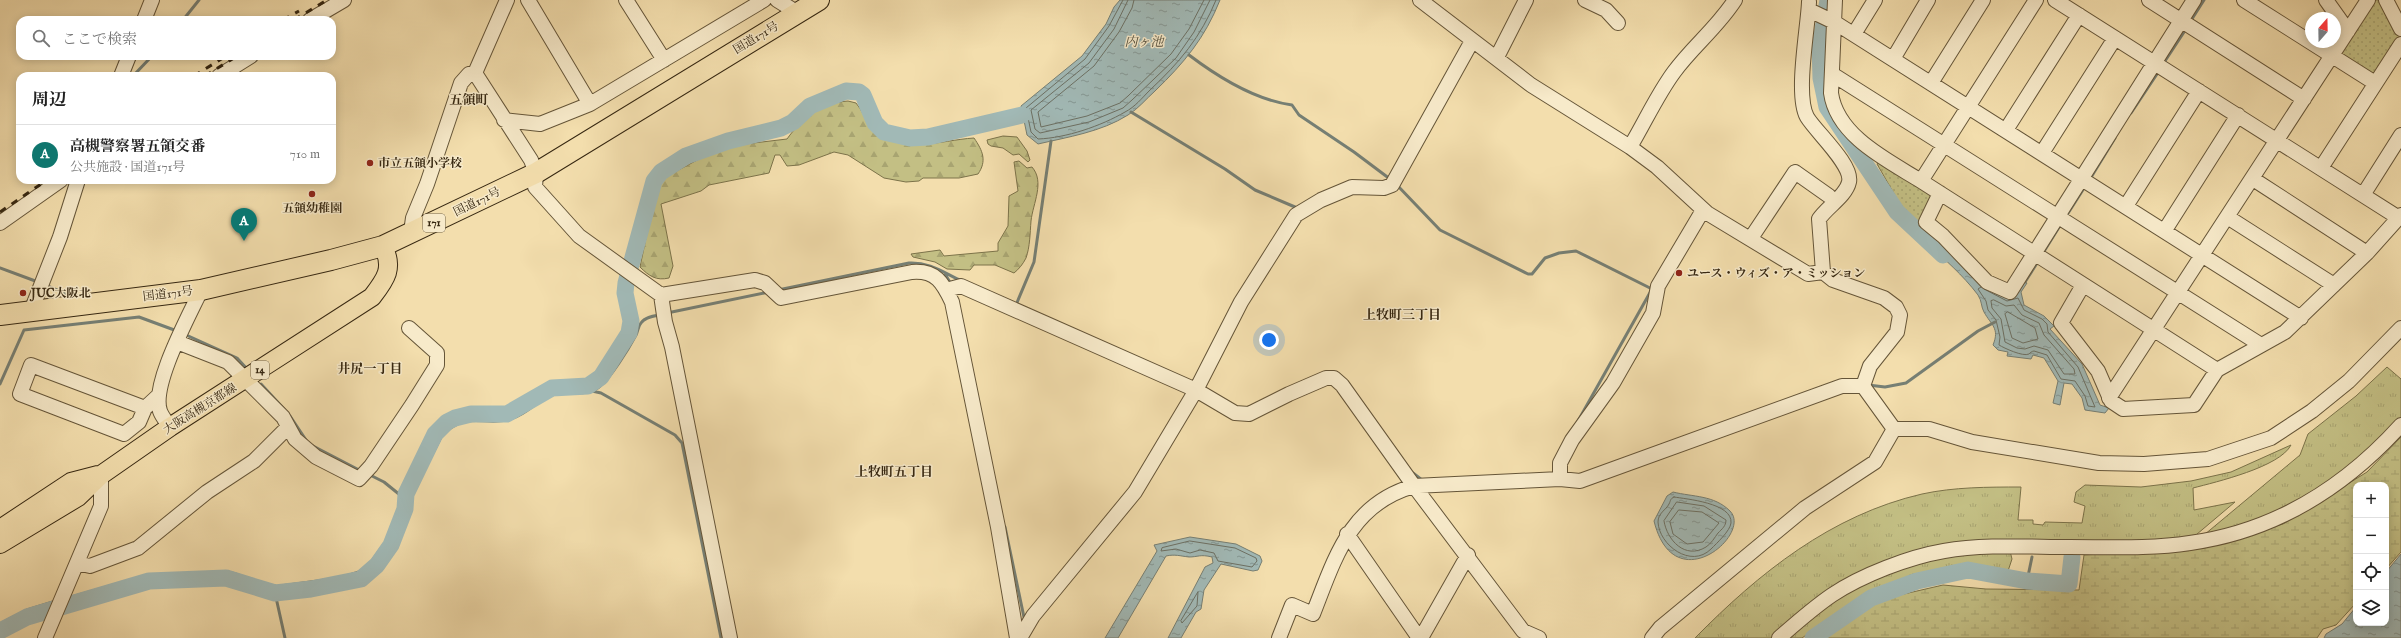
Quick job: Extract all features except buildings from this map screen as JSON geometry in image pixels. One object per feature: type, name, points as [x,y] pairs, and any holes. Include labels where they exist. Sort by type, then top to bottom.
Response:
[{"type":"highway","name":"国道171号","points":[[0,315],[201,290],[331,260],[383,246],[536,173],[818,0]]},
{"type":"main road","name":"大阪高槻京都線","points":[[0,544],[78,496],[101,475],[170,427],[372,297],[382,284],[389,268],[389,258],[383,246]]},
{"type":"main road","name":"大阪高槻京都線","points":[[0,529],[71,482],[101,475]]},
{"type":"street","points":[[146,16],[152,0]]},
{"type":"street","points":[[317,16],[344,0]]},
{"type":"street","points":[[475,73],[508,0]]},
{"type":"street","points":[[528,0],[590,104]]},
{"type":"street","points":[[626,0],[664,60]]},
{"type":"street","points":[[504,120],[540,124],[590,104],[764,0]]},
{"type":"street","points":[[777,0],[798,13]]},
{"type":"street","points":[[1420,0],[1472,41],[1497,57],[1531,85],[1630,147],[1657,167],[1703,210],[1808,274],[1823,272],[1833,280],[1884,298],[1896,307],[1900,315],[1897,332],[1870,366],[1863,386]]},
{"type":"street","points":[[1497,57],[1526,0]]},
{"type":"street","points":[[1585,0],[1606,10],[1618,23]]},
{"type":"street","points":[[1630,147],[1673,74],[1699,40],[1710,34],[1721,22],[1735,0]]},
{"type":"street","points":[[1835,0],[1831,92],[1833,107],[1847,126],[1873,152],[1940,193],[2217,370]]},
{"type":"street","points":[[1854,34],[1875,0]]},
{"type":"street","points":[[1892,59],[1928,0]]},
{"type":"street","points":[[1932,83],[1983,0]]},
{"type":"street","points":[[1921,181],[2036,0]]},
{"type":"street","points":[[2055,0],[2363,195],[2400,216],[2367,253],[2285,332],[2217,370],[2194,405],[2122,409],[2110,398],[2098,371],[2061,324],[2083,285]]},
{"type":"street","points":[[2149,0],[2304,98]]},
{"type":"street","points":[[1940,193],[1926,222],[1987,282],[2010,292],[2083,179],[2194,0]]},
{"type":"street","points":[[2244,0],[2331,57],[2376,83]]},
{"type":"street","points":[[2326,0],[2348,31]]},
{"type":"street","points":[[2110,398],[2229,218],[2304,98],[2368,0]]},
{"type":"street","points":[[2386,0],[2401,29]]},
{"type":"street","points":[[1823,272],[1819,219],[1846,189],[1850,180],[1846,166],[1816,131],[1806,115],[1802,94],[1809,5],[1892,59],[2165,230],[2301,318]]},
{"type":"street","points":[[2006,130],[2079,15]]},
{"type":"street","points":[[2042,153],[2115,38]]},
{"type":"street","points":[[1019,638],[1033,616],[1135,492],[1196,390],[1241,302],[1296,215],[1321,200],[1352,187],[1384,188],[1392,185],[1472,41]]},
{"type":"street","points":[[2321,168],[2401,44]]},
{"type":"street","points":[[123,72],[127,60]]},
{"type":"street","points":[[225,72],[245,60]]},
{"type":"street","points":[[475,73],[504,120],[532,160],[536,173],[535,187],[579,236],[661,295],[744,280],[755,280],[765,283],[781,298],[920,271],[934,274],[946,290],[952,302],[985,461],[1019,638]]},
{"type":"street","points":[[415,232],[412,225],[413,218],[461,83],[469,74],[475,73]]},
{"type":"street","points":[[1832,74],[2180,292],[2261,345]]},
{"type":"street","points":[[2126,206],[2199,91]]},
{"type":"street","points":[[2165,230],[2238,115]]},
{"type":"street","points":[[2363,195],[2401,135]]},
{"type":"street","points":[[1751,238],[1795,172],[1829,196]]},
{"type":"street","points":[[2253,179],[2367,253]]},
{"type":"street","points":[[0,223],[55,184]]},
{"type":"street","points":[[31,311],[42,284],[77,184]]},
{"type":"street","points":[[1560,479],[1560,464],[1572,440],[1613,383],[1653,313],[1658,286],[1703,210]]},
{"type":"street","points":[[2229,218],[2334,285]]},
{"type":"street","points":[[946,290],[961,286],[1196,390],[1235,413],[1249,414],[1326,378],[1334,378],[1342,385],[1414,486],[1468,555],[1523,631],[1539,638]]},
{"type":"street","points":[[170,427],[160,411],[159,395],[163,377],[201,290]]},
{"type":"street","points":[[661,295],[663,315],[673,354],[730,638]]},
{"type":"street","points":[[180,336],[228,362],[282,417],[295,439],[316,457],[359,479],[437,365],[437,353],[409,328]]},
{"type":"street","points":[[1894,429],[1929,429],[1972,442],[2099,463],[2144,464],[2208,459],[2271,438],[2312,411],[2349,382],[2401,328]]},
{"type":"street","points":[[145,408],[31,365],[20,394],[124,434],[139,422],[145,408],[159,395]]},
{"type":"street","points":[[1279,638],[1292,604],[1313,614],[1347,534],[1379,500],[1396,491],[1414,486],[1560,479],[1580,481],[1842,386],[1863,386]]},
{"type":"street","points":[[1863,386],[1894,429]]},
{"type":"street","points":[[1779,638],[1833,594],[1861,579],[1907,561],[1943,551],[1986,547],[2130,548],[2183,544],[2233,534],[2270,522],[2314,500],[2355,471],[2401,425]]},
{"type":"street","points":[[77,563],[90,566],[138,548],[207,492],[254,461],[288,427]]},
{"type":"street","points":[[1652,638],[1660,628],[1805,508],[1874,462],[1894,429]]},
{"type":"street","points":[[45,638],[53,615],[101,506],[101,475]]},
{"type":"street","points":[[1347,534],[1420,638],[1468,555]]},
{"type":"green space","points":[[2373,0],[2379,0],[2401,35],[2375,79],[2338,55]]},
{"type":"green space","points":[[848,101],[856,103],[871,126],[882,135],[894,141],[906,144],[920,144],[974,138],[980,147],[983,156],[981,169],[978,174],[959,178],[923,178],[919,181],[906,182],[884,178],[848,155],[834,152],[799,165],[787,166],[780,155],[775,155],[769,173],[709,185],[701,191],[661,204],[673,266],[669,278],[660,279],[653,277],[640,267],[656,190],[660,180],[701,158],[737,145],[787,139],[799,124],[821,108],[838,102]]},
{"type":"green space","points":[[1003,136],[1017,137],[1027,151],[1030,160],[1028,162],[1019,154],[1013,155],[1003,148],[988,144],[987,140]]},
{"type":"green space","points":[[1880,160],[1933,193],[1920,225],[1904,211],[1877,164]]},
{"type":"green space","points":[[1019,161],[1027,168],[1032,167],[1038,179],[1038,186],[1032,214],[1030,240],[1026,258],[1014,273],[995,265],[974,265],[970,270],[947,269],[935,262],[913,257],[911,254],[940,250],[944,256],[998,251],[998,243],[1008,226],[1009,196],[1018,191],[1014,162]]},
{"type":"green space","points":[[2387,367],[2401,379],[2401,419],[2368,452],[2331,483],[2305,500],[2269,517],[2204,535],[2300,455],[2308,434],[2356,396]]},
{"type":"green space","points":[[2401,437],[2401,552],[2389,566],[2389,482],[2353,482],[2353,606],[2336,625],[2323,629],[2317,638],[1824,638],[1878,600],[1943,585],[1986,589],[2079,590],[2084,555],[2203,548],[2283,524],[2367,472]]},
{"type":"green space","points":[[2291,445],[2285,453],[2261,467],[2231,478],[2193,488],[2194,510],[2235,502],[2190,540],[1976,543],[1821,597],[1772,638],[1695,638],[1745,591],[1771,569],[1798,550],[1857,516],[1889,504],[1922,494],[1946,490],[1984,487],[2021,487],[2018,520],[2033,520],[2033,524],[2043,525],[2045,522],[2082,523],[2085,506],[2074,502],[2076,492],[2085,485],[2141,487],[2191,481],[2231,472]]},
{"type":"green space","points":[[2010,551],[2012,559],[2007,574],[1971,567],[1951,569],[1895,584],[1852,603],[1802,638],[1784,638],[1841,594],[1929,557]]},
{"type":"water","name":"内ヶ池","points":[[1120,0],[1220,0],[1208,26],[1193,49],[1166,81],[1135,110],[1118,121],[1096,130],[1038,144],[1027,135],[1021,106],[1082,56],[1106,24],[1114,7]]},
{"type":"water","points":[[1930,233],[2009,297],[2023,281],[2027,283],[2021,292],[2024,305],[2044,316],[2054,326],[2050,329],[2082,364],[2100,405],[2109,408],[2105,413],[2085,410],[2082,398],[2072,384],[2064,383],[2060,405],[2053,403],[2058,381],[2044,358],[2033,355],[2031,359],[2007,356],[2008,352],[1998,350],[1993,345],[1996,334],[1994,327],[1983,310],[1978,295],[1960,274],[1926,242]]},
{"type":"water","points":[[1673,492],[1710,499],[1724,506],[1730,511],[1734,521],[1731,534],[1721,546],[1708,555],[1693,559],[1678,557],[1664,545],[1654,521],[1667,496]]},
{"type":"water","points":[[1190,537],[1236,544],[1260,556],[1262,561],[1258,570],[1253,571],[1221,564],[1204,590],[1201,609],[1196,612],[1181,638],[1168,638],[1205,567],[1213,563],[1212,557],[1208,556],[1166,556],[1118,638],[1105,638],[1157,551],[1154,545]]},
{"type":"water","points":[[2401,554],[2401,638],[2324,638],[2326,634],[2342,624],[2353,611],[2353,626],[2389,626],[2389,568]]},
{"type":"waterway","points":[[186,16],[199,0]]},
{"type":"waterway","points":[[1828,0],[1820,47],[1821,78],[1827,107],[1897,212],[1943,255]]},
{"type":"waterway","points":[[2190,22],[2204,0]]},
{"type":"waterway","points":[[2163,64],[2186,29]]},
{"type":"waterway","points":[[1189,55],[1225,79],[1251,93],[1292,105],[1299,115],[1354,152],[1390,179]]},
{"type":"waterway","points":[[137,72],[148,60]]},
{"type":"waterway","points":[[2131,113],[2159,71]]},
{"type":"waterway","points":[[0,631],[27,617],[149,581],[226,578],[275,593],[311,589],[361,579],[377,565],[391,545],[405,509],[406,494],[435,434],[447,422],[455,418],[471,414],[507,414],[552,388],[588,386],[601,377],[629,333],[631,321],[625,293],[626,283],[654,181],[661,172],[686,156],[728,141],[781,128],[793,122],[810,106],[846,91],[859,92],[863,95],[875,123],[884,132],[910,138],[928,137],[1022,115]]},
{"type":"waterway","points":[[1131,112],[1225,169],[1255,190],[1295,207]]},
{"type":"waterway","points":[[2090,179],[2115,138]]},
{"type":"waterway","points":[[1016,305],[1034,262],[1051,141]]},
{"type":"waterway","points":[[1396,184],[1440,230],[1528,274],[1532,274],[1545,258],[1559,253],[1576,251],[1652,289],[1578,421]]},
{"type":"waterway","points":[[2065,218],[2086,185]]},
{"type":"waterway","points":[[2043,253],[2061,224]]},
{"type":"waterway","points":[[2025,282],[2039,260]]},
{"type":"waterway","points":[[778,290],[909,263],[930,266],[962,281]]},
{"type":"waterway","points":[[0,268],[38,282]]},
{"type":"waterway","points":[[945,274],[951,284]]},
{"type":"waterway","points":[[45,285],[64,293],[66,300]]},
{"type":"waterway","points":[[667,313],[769,292]]},
{"type":"waterway","points":[[414,490],[442,435],[452,427],[460,423],[477,420],[503,421],[519,416],[549,396],[561,393],[583,393],[594,390],[604,383],[614,370],[633,341],[639,326],[643,321],[649,317],[659,315]]},
{"type":"waterway","points":[[0,384],[24,330],[139,317],[177,331]]},
{"type":"waterway","points":[[1868,385],[1885,387],[1906,383],[1978,331],[1995,322]]},
{"type":"waterway","points":[[184,334],[237,358],[248,370]]},
{"type":"waterway","points":[[261,384],[284,409]]},
{"type":"waterway","points":[[592,391],[601,393],[675,435],[682,443],[721,638]]},
{"type":"waterway","points":[[290,416],[306,440]]},
{"type":"waterway","points":[[313,446],[361,471]]},
{"type":"waterway","points":[[1413,473],[1422,480]]},
{"type":"waterway","points":[[368,474],[384,482],[405,499]]},
{"type":"waterway","points":[[68,598],[149,575],[228,572],[240,575],[262,585],[273,587],[340,578],[362,571],[369,565],[389,537],[399,509]]},
{"type":"waterway","points":[[1005,527],[1025,622]]},
{"type":"waterway","points":[[2027,581],[2032,557]]},
{"type":"waterway","points":[[1813,638],[1871,598],[1917,581],[1968,570],[2027,581],[2069,584],[2072,557]]},
{"type":"waterway","points":[[275,593],[285,638]]},
{"type":"waterway","points":[[0,624],[27,610],[56,601]]},
{"type":"railway","points":[[301,16],[327,0]]},
{"type":"railway","points":[[290,16],[299,11]]},
{"type":"railway","points":[[200,72],[220,60]]},
{"type":"railway","points":[[211,72],[231,60]]},
{"type":"railway","points":[[0,212],[41,184]]},
{"type":"place","name":"市立五領小学校","points":[[370,163]]},
{"type":"place","name":"五領幼稚園","points":[[312,194]]},
{"type":"place","name":"高槻警察署五領交番","points":[[244,241]]},
{"type":"place","name":"ユース・ウィズ・ア・ミッション","points":[[1679,273]]},
{"type":"place","name":"JUC大阪北","points":[[23,293]]},
{"type":"district","name":"五領町","points":[[469,100]]},
{"type":"district","name":"上牧町三丁目","points":[[1402,315]]},
{"type":"district","name":"井尻一丁目","points":[[370,369]]},
{"type":"district","name":"上牧町五丁目","points":[[894,472]]}]
